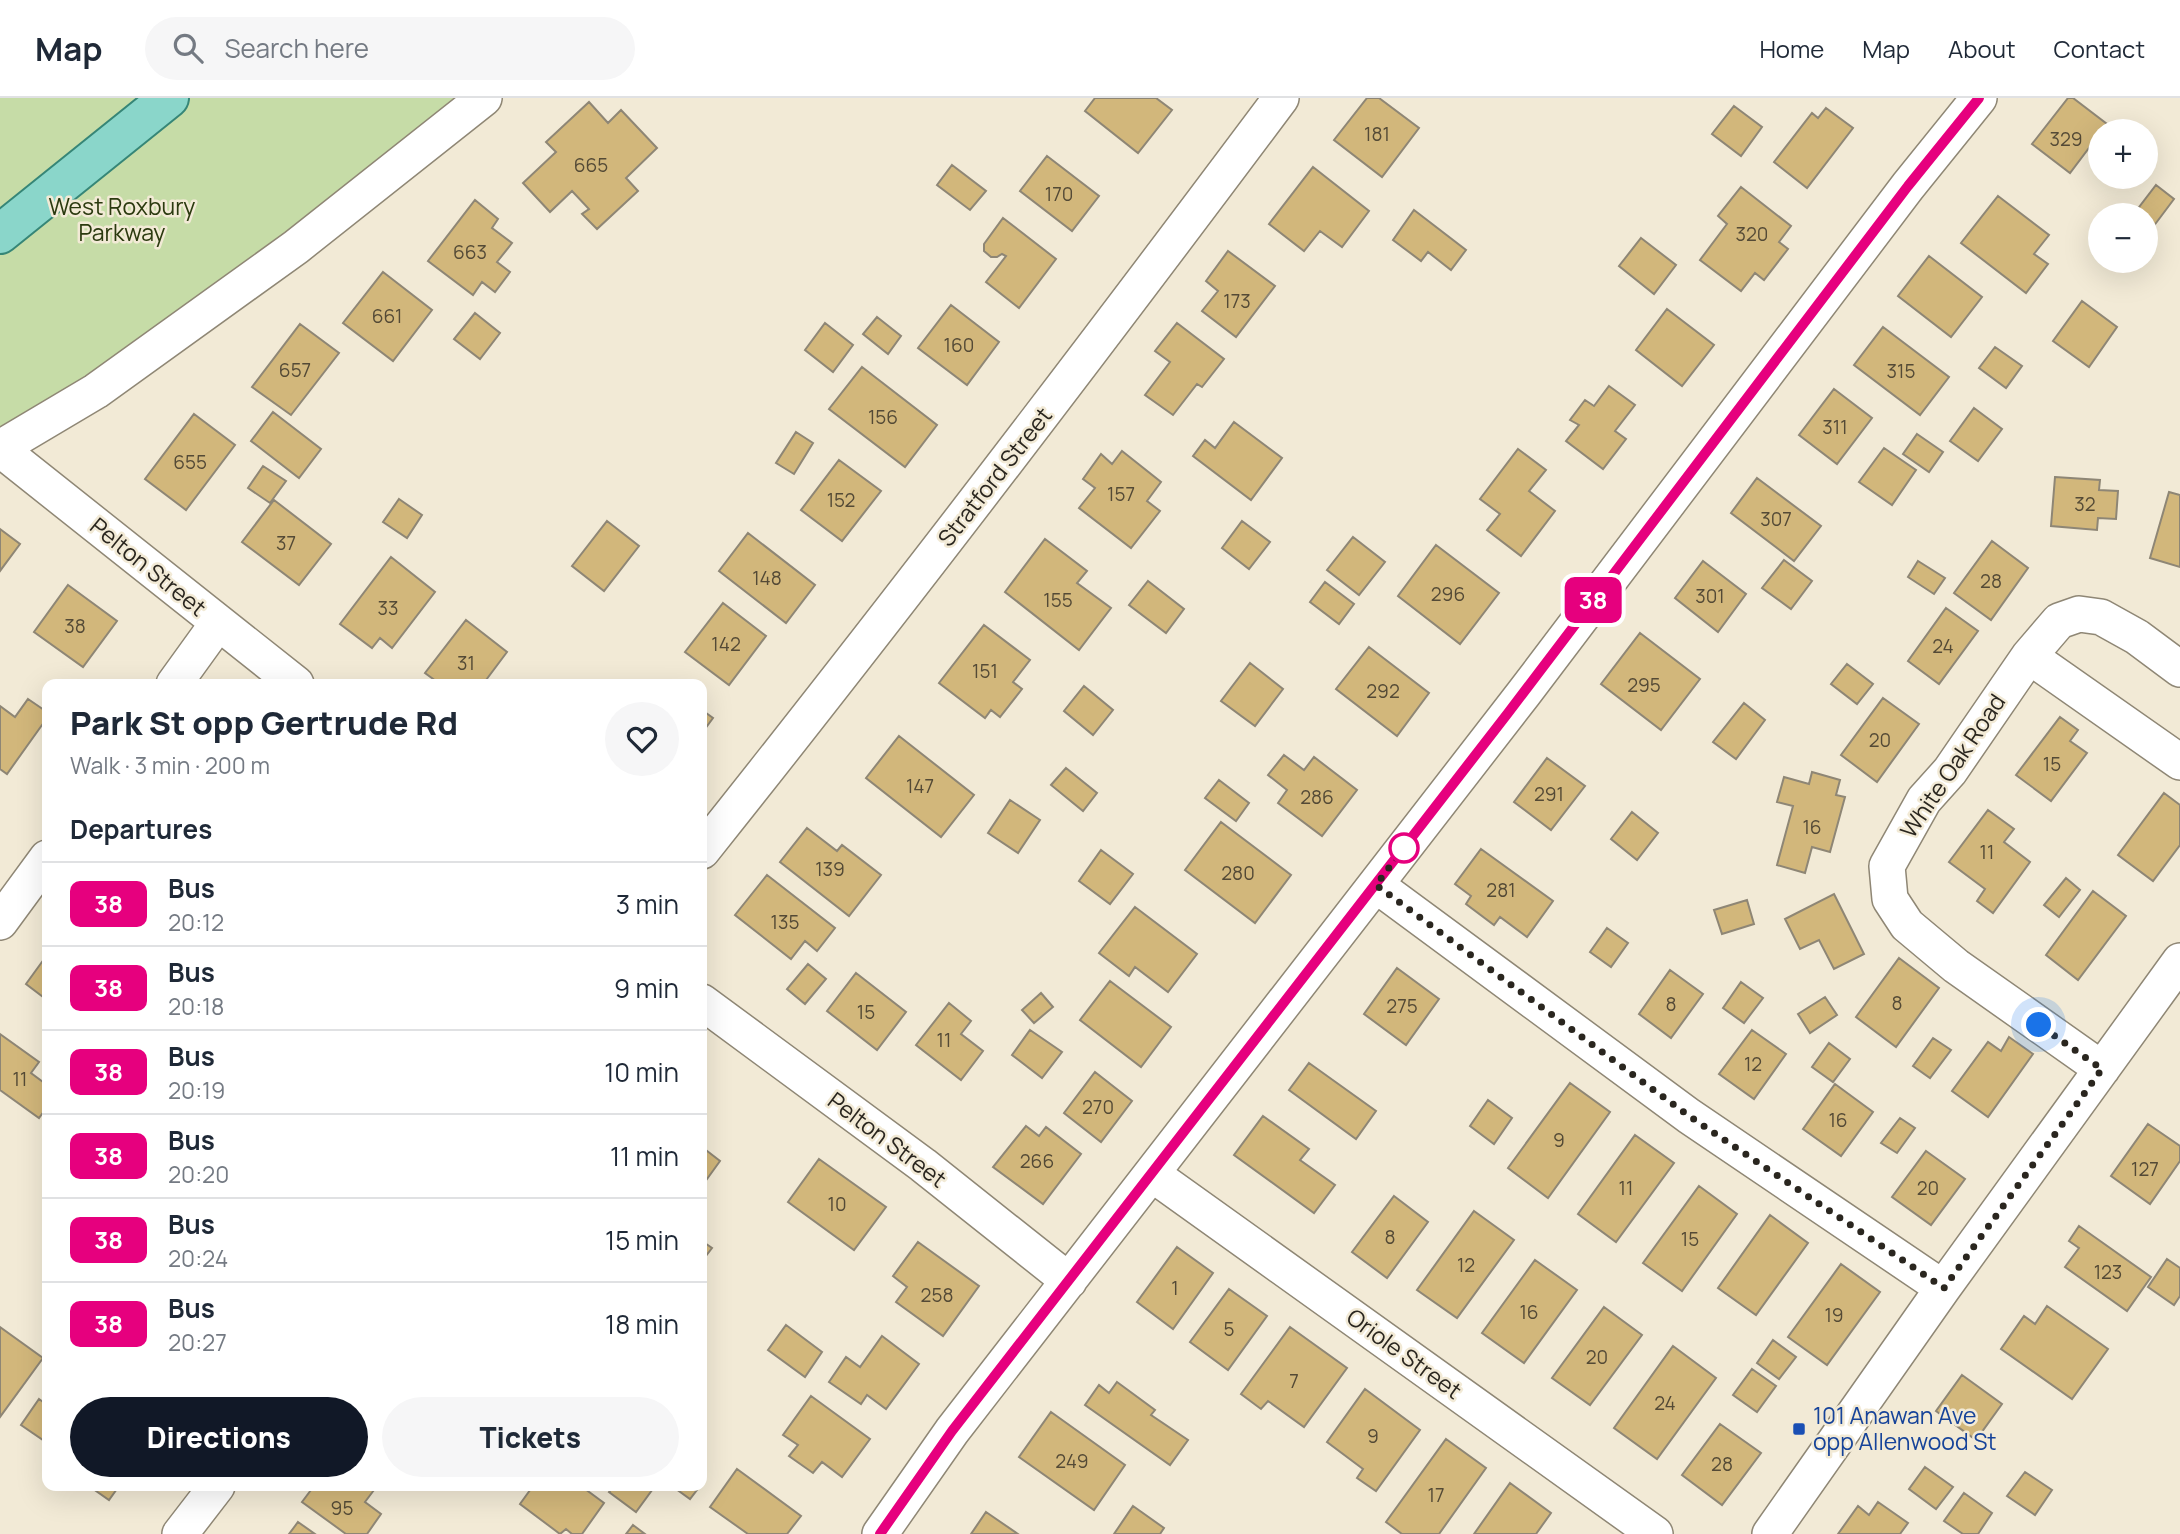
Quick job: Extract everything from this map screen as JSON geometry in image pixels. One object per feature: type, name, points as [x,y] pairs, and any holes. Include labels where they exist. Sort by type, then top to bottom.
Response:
[{"type":"main road","points":[[0,234],[169,98]]},
{"type":"street","points":[[0,449],[96,391],[296,247],[484,98]]},
{"type":"street","name":"Stratford Street","points":[[707,845],[1045,414],[1281,98]]},
{"type":"street","points":[[880,1534],[952,1431],[1376,885],[1908,186],[1979,98]]},
{"type":"street","name":"Pelton Street","points":[[0,449],[290,679]]},
{"type":"street","name":"White Oak Road","points":[[2102,1069],[1956,966],[1907,925],[1890,899],[1887,866],[1924,800],[1950,771],[2029,656],[2059,621],[2079,614],[2101,617],[2137,637],[2180,669]]},
{"type":"street","points":[[178,679],[218,623]]},
{"type":"street","points":[[2029,656],[2180,762]]},
{"type":"street","points":[[0,922],[42,865]]},
{"type":"street","points":[[1376,885],[1689,1116],[1944,1288]]},
{"type":"street","points":[[1770,1534],[2180,961]]},
{"type":"street","name":"Pelton Street","points":[[707,1006],[923,1165],[1069,1281]]},
{"type":"street","name":"Oriole Street","points":[[1152,1174],[1655,1534]]},
{"type":"street","points":[[180,1534],[213,1491]]},
{"type":"green space","name":"West Roxbury Parkway","points":[[0,98],[494,98],[0,470]]},
{"type":"building","points":[[1095,98],[1156,98],[1172,110],[1138,153],[1085,111]]},
{"type":"building","points":[[1367,98],[1379,98],[1419,128],[1382,177],[1334,140]]},
{"type":"building","points":[[2068,98],[2073,98],[2100,119],[2088,119],[2088,149],[2070,173],[2032,144]]},
{"type":"building","points":[[589,102],[608,123],[621,110],[657,148],[626,178],[638,191],[597,229],[582,214],[589,209],[572,191],[550,212],[523,183],[556,152],[546,142]]},
{"type":"building","points":[[1734,106],[1762,127],[1741,156],[1712,134]]},
{"type":"building","points":[[1826,108],[1853,128],[1807,188],[1774,162],[1812,113],[1818,118]]},
{"type":"building","points":[[1047,156],[1099,196],[1072,231],[1020,191]]},
{"type":"building","points":[[952,165],[986,191],[970,210],[937,185]]},
{"type":"building","points":[[1313,167],[1369,211],[1342,247],[1320,231],[1304,251],[1269,224]]},
{"type":"building","points":[[1741,187],[1791,226],[1779,242],[1788,249],[1764,280],[1755,273],[1741,291],[1700,260],[1727,224],[1718,216]]},
{"type":"building","points":[[2158,187],[2174,199],[2158,220],[2158,203],[2142,203]]},
{"type":"building","points":[[1998,196],[2049,235],[2034,254],[2048,264],[2026,293],[1961,243]]},
{"type":"building","points":[[475,200],[498,219],[492,228],[512,243],[497,262],[510,272],[495,292],[482,282],[473,295],[428,261]]},
{"type":"building","points":[[1414,210],[1466,250],[1451,270],[1428,252],[1421,261],[1393,240]]},
{"type":"building","points":[[1003,218],[1056,259],[1019,308],[986,282],[1006,256],[1002,254],[991,257],[984,251],[984,244]]},
{"type":"building","points":[[1641,238],[1676,265],[1654,294],[1619,266]]},
{"type":"building","points":[[1228,251],[1275,286],[1236,337],[1202,311],[1218,291],[1206,281]]},
{"type":"building","points":[[1929,256],[1982,297],[1951,337],[1898,296]]},
{"type":"building","points":[[383,272],[432,310],[393,361],[343,323]]},
{"type":"building","points":[[2082,301],[2117,327],[2089,367],[2053,341]]},
{"type":"building","points":[[951,305],[999,342],[967,385],[918,348]]},
{"type":"building","points":[[1667,309],[1714,345],[1682,386],[1636,350]]},
{"type":"building","points":[[475,313],[500,333],[480,359],[454,339]]},
{"type":"building","points":[[877,317],[901,336],[888,354],[863,334]]},
{"type":"building","points":[[825,323],[853,345],[833,372],[805,350]]},
{"type":"building","points":[[1177,323],[1224,359],[1202,387],[1197,384],[1173,415],[1145,395],[1170,362],[1155,351]]},
{"type":"building","points":[[300,324],[339,353],[291,415],[252,387]]},
{"type":"building","points":[[1883,327],[1949,377],[1920,415],[1854,365]]},
{"type":"building","points":[[1995,347],[2022,366],[2006,388],[1979,368]]},
{"type":"building","points":[[862,367],[937,425],[905,467],[829,409]]},
{"type":"building","points":[[1609,386],[1635,405],[1615,431],[1626,439],[1603,469],[1566,441],[1579,425],[1570,420],[1585,400],[1594,406]]},
{"type":"building","points":[[1834,389],[1872,418],[1837,464],[1799,435]]},
{"type":"building","points":[[1974,408],[2002,429],[1978,461],[1950,441]]},
{"type":"building","points":[[273,412],[321,449],[299,478],[251,441]]},
{"type":"building","points":[[194,414],[235,445],[186,510],[145,479]]},
{"type":"building","points":[[1234,422],[1282,458],[1251,500],[1193,456],[1205,440],[1215,448]]},
{"type":"building","points":[[796,432],[813,443],[794,474],[776,463]]},
{"type":"building","points":[[1917,434],[1943,452],[1929,472],[1903,454]]},
{"type":"building","points":[[1884,448],[1916,470],[1892,505],[1859,482]]},
{"type":"building","points":[[1518,449],[1546,470],[1529,491],[1555,511],[1521,556],[1487,530],[1500,514],[1480,499]]},
{"type":"building","points":[[1122,451],[1161,482],[1147,501],[1160,511],[1131,548],[1079,508],[1095,488],[1083,479],[1101,454],[1112,464]]},
{"type":"building","points":[[839,460],[881,491],[842,541],[801,510]]},
{"type":"building","points":[[263,466],[286,481],[270,503],[248,488]]},
{"type":"building","points":[[2055,477],[2100,480],[2099,490],[2118,491],[2116,519],[2098,518],[2097,530],[2051,526]]},
{"type":"building","points":[[1757,478],[1821,526],[1794,561],[1731,513]]},
{"type":"building","points":[[2169,492],[2180,495],[2180,567],[2150,558]]},
{"type":"building","points":[[399,499],[422,515],[407,538],[383,522]]},
{"type":"building","points":[[274,500],[331,544],[299,585],[242,542]]},
{"type":"building","points":[[607,521],[639,546],[604,591],[572,566]]},
{"type":"building","points":[[1242,521],[1270,542],[1249,569],[1222,548]]},
{"type":"building","points":[[0,529],[20,544],[0,571]]},
{"type":"building","points":[[748,533],[815,585],[786,623],[719,571]]},
{"type":"building","points":[[1353,537],[1385,562],[1359,595],[1327,570]]},
{"type":"building","points":[[1045,539],[1087,571],[1077,583],[1111,608],[1079,650],[1005,592]]},
{"type":"building","points":[[1992,541],[2028,568],[1991,620],[1954,593]]},
{"type":"building","points":[[1436,545],[1499,593],[1460,644],[1398,596]]},
{"type":"building","points":[[391,557],[435,592],[392,648],[380,638],[372,648],[340,624]]},
{"type":"building","points":[[1784,560],[1812,581],[1791,609],[1762,588]]},
{"type":"building","points":[[1703,561],[1746,594],[1718,632],[1675,598]]},
{"type":"building","points":[[1918,561],[1945,578],[1934,594],[1908,577]]},
{"type":"building","points":[[1148,581],[1184,609],[1166,633],[1129,605]]},
{"type":"building","points":[[1325,582],[1354,604],[1339,624],[1310,602]]},
{"type":"building","points":[[68,585],[117,621],[83,667],[34,632]]},
{"type":"building","points":[[723,603],[766,636],[729,685],[685,652]]},
{"type":"building","points":[[1946,608],[1978,631],[1939,684],[1908,661]]},
{"type":"building","points":[[466,620],[507,652],[487,679],[433,679],[425,673]]},
{"type":"building","points":[[984,625],[1030,660],[1013,682],[1022,689],[1000,717],[991,710],[985,718],[939,683]]},
{"type":"building","points":[[1640,633],[1700,679],[1661,730],[1601,684]]},
{"type":"building","points":[[1369,647],[1429,693],[1397,736],[1336,689]]},
{"type":"building","points":[[1250,663],[1283,689],[1255,726],[1221,701]]},
{"type":"building","points":[[1847,664],[1873,684],[1857,704],[1831,684]]},
{"type":"building","points":[[1084,686],[1113,710],[1093,735],[1064,711]]},
{"type":"building","points":[[1883,698],[1919,724],[1877,782],[1841,755]]},
{"type":"building","points":[[28,699],[42,709],[42,725],[7,774],[0,769],[0,706],[15,717]]},
{"type":"building","points":[[1744,703],[1765,720],[1736,759],[1713,742]]},
{"type":"building","points":[[707,714],[713,718],[707,726]]},
{"type":"building","points":[[2060,717],[2078,730],[2070,741],[2087,753],[2051,801],[2016,775]]},
{"type":"building","points":[[899,736],[974,795],[941,837],[866,778]]},
{"type":"building","points":[[1284,755],[1304,770],[1314,757],[1357,790],[1322,836],[1278,803],[1287,790],[1268,775]]},
{"type":"building","points":[[1547,758],[1585,786],[1551,830],[1514,802]]},
{"type":"building","points":[[1066,768],[1097,793],[1083,811],[1051,785]]},
{"type":"building","points":[[1812,772],[1840,780],[1836,795],[1845,797],[1830,852],[1812,847],[1805,873],[1777,865],[1793,806],[1777,802],[1784,777],[1809,784]]},
{"type":"building","points":[[1219,780],[1249,803],[1236,821],[1205,798]]},
{"type":"building","points":[[2164,793],[2180,805],[2180,845],[2153,881],[2118,855]]},
{"type":"building","points":[[1010,800],[1040,820],[1018,853],[988,833]]},
{"type":"building","points":[[1988,810],[2014,829],[2004,842],[2030,862],[1993,913],[1977,901],[1985,889],[1949,862]]},
{"type":"building","points":[[1632,812],[1658,833],[1637,860],[1611,839]]},
{"type":"building","points":[[1221,822],[1291,875],[1255,923],[1185,870]]},
{"type":"building","points":[[807,828],[837,851],[842,845],[881,875],[849,916],[780,862]]},
{"type":"building","points":[[1481,849],[1553,901],[1527,937],[1500,917],[1494,925],[1466,904],[1471,896],[1455,884]]},
{"type":"building","points":[[1101,850],[1133,874],[1110,904],[1079,881]]},
{"type":"building","points":[[767,875],[835,928],[817,951],[805,941],[791,959],[735,915]]},
{"type":"building","points":[[2066,878],[2080,890],[2059,917],[2044,905]]},
{"type":"building","points":[[2093,891],[2126,916],[2078,980],[2046,955]]},
{"type":"building","points":[[1834,894],[1864,954],[1834,969],[1819,940],[1800,949],[1785,919]]},
{"type":"building","points":[[1747,900],[1754,924],[1722,934],[1714,910]]},
{"type":"building","points":[[1135,907],[1197,954],[1168,992],[1135,967],[1129,976],[1099,953]]},
{"type":"building","points":[[1607,928],[1628,943],[1611,967],[1590,952]]},
{"type":"building","points":[[1899,958],[1939,988],[1896,1047],[1856,1017]]},
{"type":"building","points":[[42,962],[42,996],[26,984]]},
{"type":"building","points":[[808,964],[826,979],[805,1004],[787,989]]},
{"type":"building","points":[[1397,968],[1439,999],[1406,1045],[1364,1014]]},
{"type":"building","points":[[1670,970],[1703,994],[1671,1038],[1639,1014]]},
{"type":"building","points":[[856,973],[906,1012],[877,1050],[827,1011]]},
{"type":"building","points":[[1110,981],[1171,1027],[1141,1067],[1080,1020]]},
{"type":"building","points":[[1741,982],[1763,998],[1744,1023],[1723,1008]]},
{"type":"building","points":[[1041,993],[1053,1007],[1034,1023],[1022,1010]]},
{"type":"building","points":[[1825,997],[1837,1015],[1810,1033],[1798,1014]]},
{"type":"building","points":[[949,1003],[971,1021],[961,1034],[983,1051],[961,1080],[916,1045]]},
{"type":"building","points":[[1030,1030],[1062,1052],[1042,1078],[1012,1055]]},
{"type":"building","points":[[1752,1030],[1786,1054],[1754,1099],[1719,1074]]},
{"type":"building","points":[[0,1034],[39,1062],[31,1073],[42,1081],[42,1114],[39,1118],[0,1090]]},
{"type":"building","points":[[2009,1037],[2033,1054],[1988,1117],[1952,1091],[1988,1042],[2001,1051]]},
{"type":"building","points":[[1933,1038],[1951,1050],[1930,1078],[1913,1066]]},
{"type":"building","points":[[1829,1043],[1850,1059],[1833,1082],[1812,1067]]},
{"type":"building","points":[[1309,1063],[1376,1111],[1356,1139],[1289,1090]]},
{"type":"building","points":[[1095,1072],[1132,1101],[1101,1142],[1064,1113]]},
{"type":"building","points":[[1570,1083],[1610,1112],[1548,1198],[1508,1168]]},
{"type":"building","points":[[1835,1084],[1873,1112],[1841,1156],[1803,1129]]},
{"type":"building","points":[[1488,1100],[1512,1118],[1494,1144],[1470,1126]]},
{"type":"building","points":[[1263,1116],[1309,1149],[1300,1160],[1335,1185],[1314,1213],[1234,1155]]},
{"type":"building","points":[[1900,1118],[1915,1128],[1897,1153],[1881,1143]]},
{"type":"building","points":[[2148,1124],[2180,1146],[2180,1161],[2150,1204],[2111,1176]]},
{"type":"building","points":[[1026,1126],[1039,1136],[1046,1127],[1081,1154],[1043,1204],[993,1167]]},
{"type":"building","points":[[1635,1135],[1674,1163],[1616,1242],[1578,1214]]},
{"type":"building","points":[[707,1151],[720,1161],[707,1179]]},
{"type":"building","points":[[1926,1151],[1965,1179],[1931,1225],[1892,1197]]},
{"type":"building","points":[[819,1159],[886,1207],[854,1250],[788,1202]]},
{"type":"building","points":[[1699,1186],[1737,1214],[1682,1291],[1643,1263]]},
{"type":"building","points":[[1394,1196],[1428,1222],[1387,1278],[1352,1252]]},
{"type":"building","points":[[1474,1211],[1514,1240],[1457,1318],[1417,1290]]},
{"type":"building","points":[[1770,1215],[1808,1243],[1756,1315],[1718,1288]]},
{"type":"building","points":[[2079,1226],[2151,1277],[2127,1311],[2065,1267],[2079,1248],[2069,1241]]},
{"type":"building","points":[[918,1242],[979,1286],[943,1336],[896,1302],[907,1287],[893,1276]]},
{"type":"building","points":[[1177,1247],[1213,1273],[1173,1329],[1137,1302]]},
{"type":"building","points":[[2167,1259],[2180,1268],[2180,1296],[2174,1305],[2148,1287]]},
{"type":"building","points":[[1535,1260],[1577,1290],[1524,1363],[1482,1333]]},
{"type":"building","points":[[1841,1264],[1880,1292],[1827,1365],[1788,1337]]},
{"type":"building","points":[[1229,1289],[1267,1316],[1228,1370],[1190,1342]]},
{"type":"building","points":[[2047,1306],[2108,1349],[2072,1399],[2001,1349],[2024,1316],[2035,1324]]},
{"type":"building","points":[[1604,1307],[1642,1335],[1590,1405],[1552,1378]]},
{"type":"building","points":[[786,1325],[822,1352],[805,1377],[768,1350]]},
{"type":"building","points":[[0,1327],[42,1359],[0,1417]]},
{"type":"building","points":[[1290,1327],[1347,1368],[1304,1427],[1268,1401],[1261,1409],[1241,1394]]},
{"type":"building","points":[[882,1336],[919,1364],[886,1409],[867,1395],[861,1404],[829,1382],[846,1357],[860,1367]]},
{"type":"building","points":[[1773,1340],[1796,1357],[1779,1379],[1757,1363]]},
{"type":"building","points":[[1673,1346],[1716,1378],[1657,1459],[1614,1428]]},
{"type":"building","points":[[1752,1369],[1776,1386],[1757,1412],[1733,1395]]},
{"type":"building","points":[[1962,1375],[2002,1404],[1976,1440],[1936,1411]]},
{"type":"building","points":[[1117,1382],[1155,1410],[1151,1415],[1188,1440],[1170,1465],[1085,1405],[1099,1385],[1109,1393]]},
{"type":"building","points":[[1365,1389],[1420,1430],[1376,1491],[1357,1478],[1363,1469],[1327,1442]]},
{"type":"building","points":[[811,1396],[870,1439],[842,1477],[822,1462],[813,1473],[789,1456],[798,1445],[783,1435]]},
{"type":"building","points":[[39,1399],[42,1401],[42,1439],[21,1425]]},
{"type":"building","points":[[1051,1412],[1125,1465],[1094,1510],[1019,1457]]},
{"type":"building","points":[[1720,1424],[1761,1453],[1722,1505],[1682,1475]]},
{"type":"building","points":[[1446,1439],[1486,1468],[1439,1534],[1402,1534],[1386,1522]]},
{"type":"building","points":[[1925,1467],[1953,1487],[1936,1509],[1909,1489]]},
{"type":"building","points":[[737,1469],[801,1516],[787,1534],[748,1534],[710,1507]]},
{"type":"building","points":[[2025,1472],[2052,1490],[2035,1515],[2007,1496]]},
{"type":"building","points":[[1510,1483],[1551,1513],[1536,1534],[1474,1534]]},
{"type":"building","points":[[96,1491],[115,1491],[109,1500]]},
{"type":"building","points":[[310,1491],[373,1491],[365,1502],[381,1514],[367,1534],[346,1534],[302,1502]]},
{"type":"building","points":[[529,1491],[588,1491],[604,1503],[582,1534],[572,1534],[566,1529],[560,1534],[520,1504]]},
{"type":"building","points":[[610,1491],[651,1491],[636,1512]]},
{"type":"building","points":[[679,1491],[696,1491],[690,1499]]},
{"type":"building","points":[[1964,1493],[1992,1513],[1978,1534],[1963,1534],[1944,1521]]},
{"type":"building","points":[[1878,1502],[1908,1523],[1900,1534],[1838,1534],[1858,1506],[1869,1515]]},
{"type":"building","points":[[1133,1506],[1164,1528],[1160,1534],[1114,1534]]},
{"type":"building","points":[[986,1512],[1018,1534],[971,1534]]},
{"type":"building","points":[[298,1522],[315,1534],[289,1534]]},
{"type":"building","points":[[633,1525],[645,1534],[626,1534]]},
{"type":"bus line","name":"38","points":[[880,1534],[952,1431],[1144,1186],[1908,186],[1979,98]]},
{"type":"place","name":"101 Anawan Ave opp Allenwood St","points":[[1799,1429]]},
{"type":"route","points":[[1404,848],[1376,885],[1689,1116],[1944,1288],[2102,1069],[2039,1025]]}]
